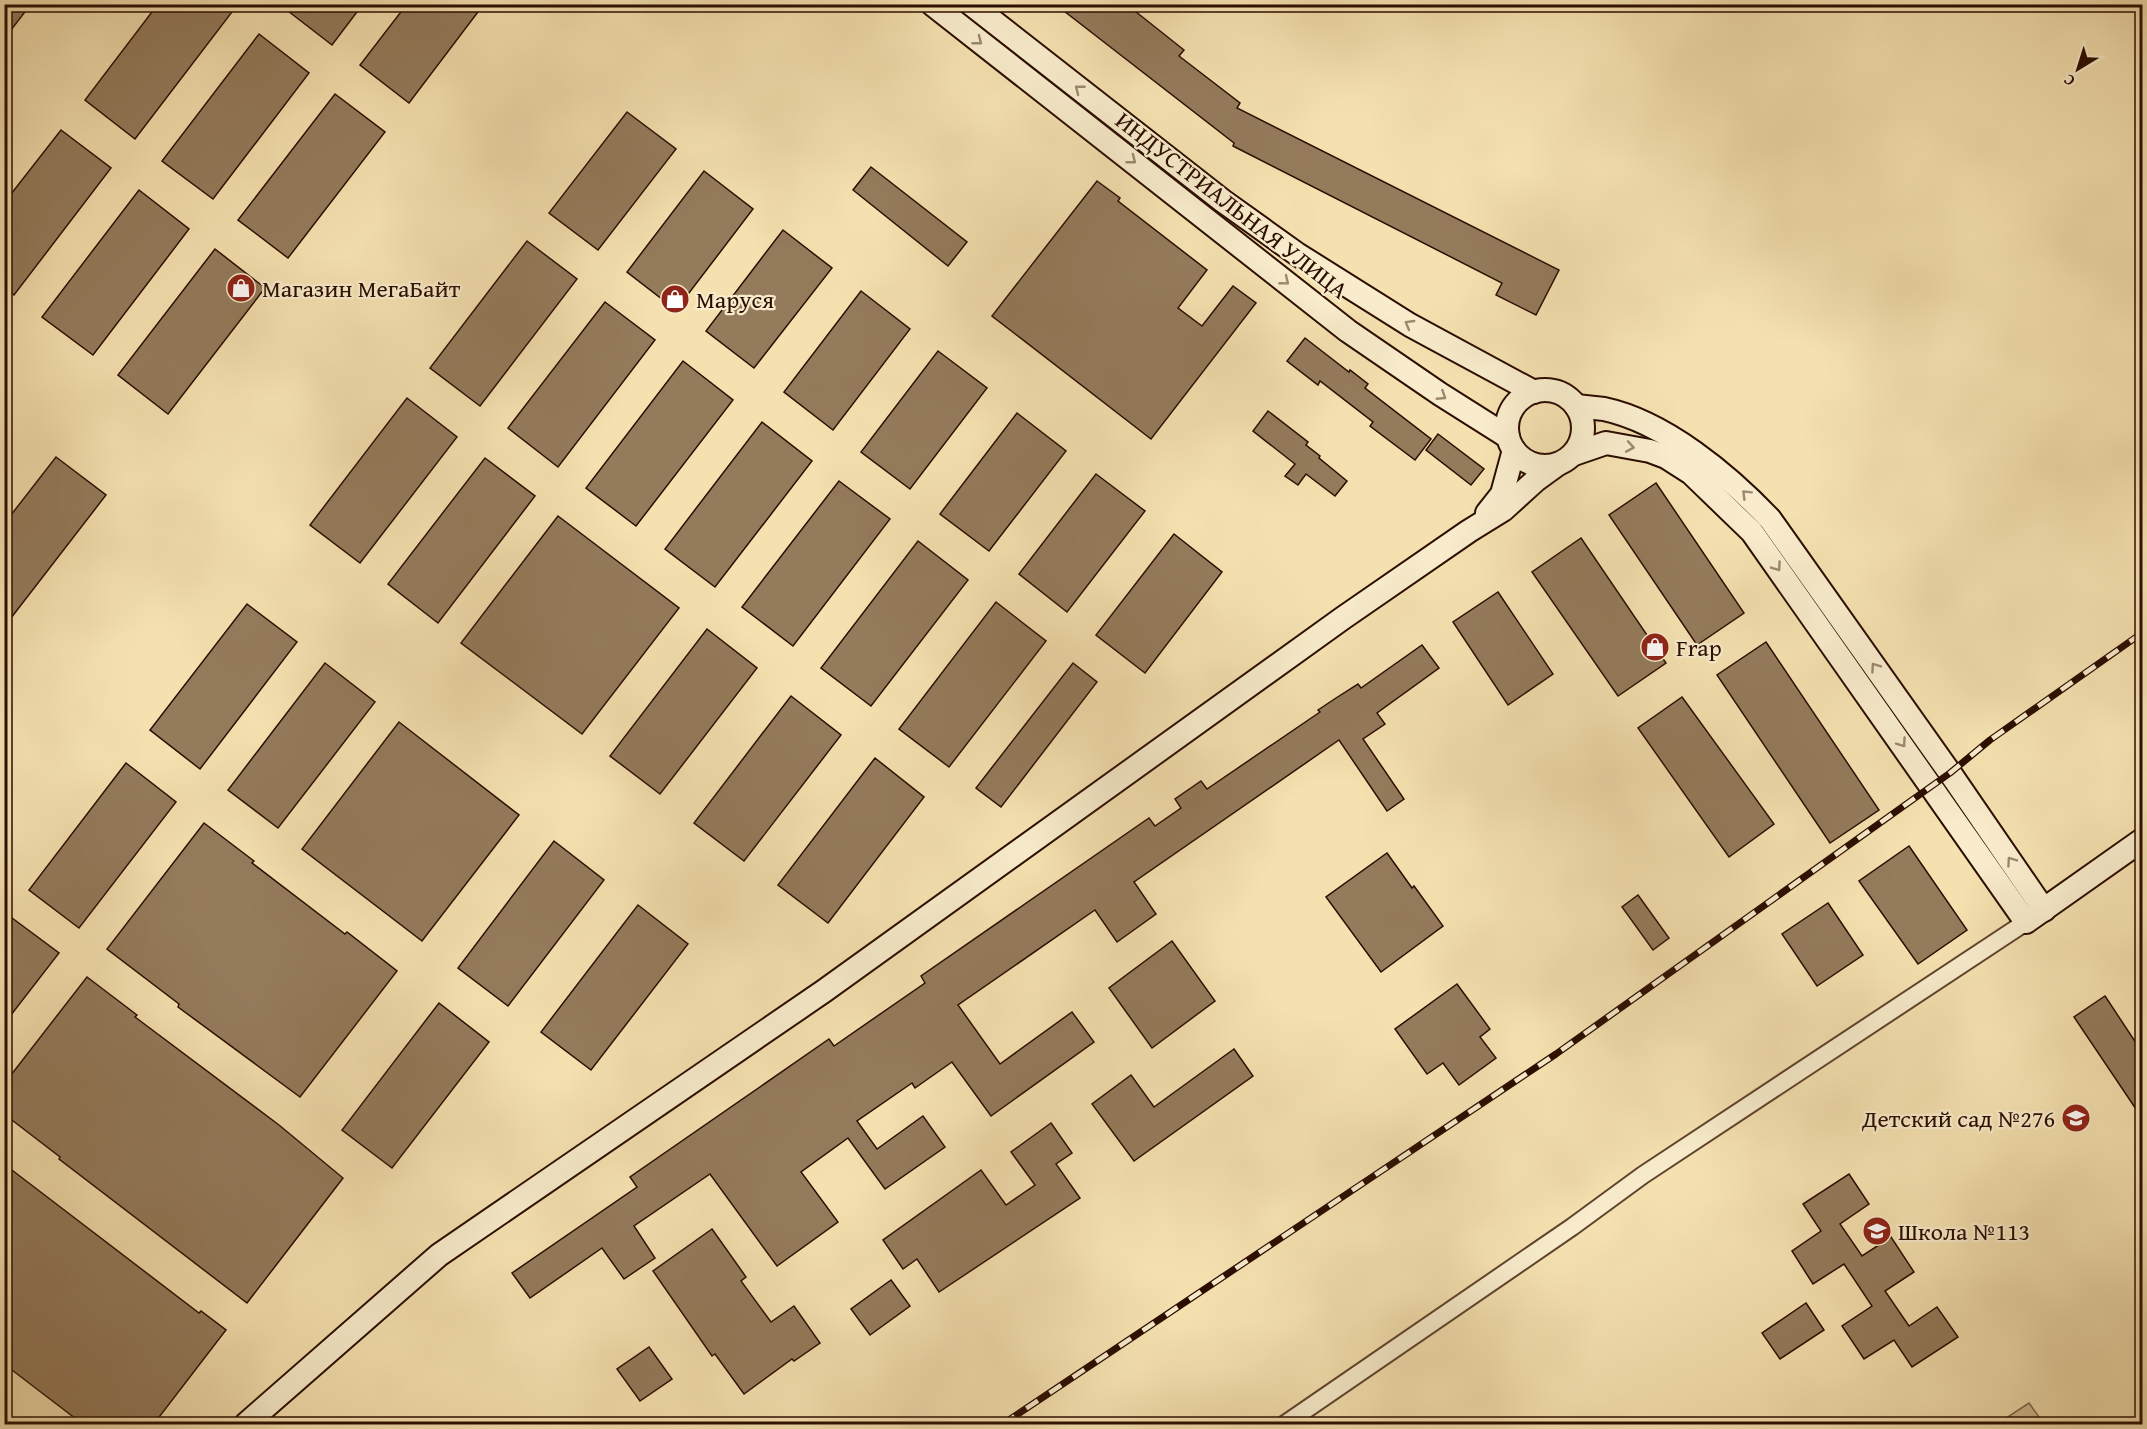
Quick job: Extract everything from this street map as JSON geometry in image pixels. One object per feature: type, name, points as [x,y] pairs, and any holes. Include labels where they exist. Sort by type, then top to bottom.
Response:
[{"type":"street","name":"ИНДУСТРИАЛЬНАЯ УЛИЦА","points":[[932,4],[1348,331],[1511,443]]},
{"type":"street","name":"ИНДУСТРИАЛЬНАЯ УЛИЦА","points":[[971,4],[1223,201],[1297,254],[1410,325],[1534,392]]},
{"type":"street","points":[[1094,130],[1107,111]]},
{"type":"street","points":[[246,1425],[439,1256],[824,991],[1343,618],[1503,510],[1536,480],[1566,459],[1582,439],[1583,422],[1576,406],[1564,395],[1549,390],[1534,392],[1521,398],[1512,409],[1507,423],[1511,443],[1502,494],[1495,505],[1469,531]]},
{"type":"street","points":[[1576,406],[1621,415],[1673,440],[1699,456],[1741,488],[1761,526],[2035,916]]},
{"type":"street","points":[[1511,443],[1524,460],[1534,465],[1546,466],[1606,443],[1650,451],[1691,472],[1761,526]]},
{"type":"street","points":[[1286,1425],[1572,1227],[1643,1175],[2035,916],[2142,840]]},
{"type":"shaded area","points":[[2029,1403],[2044,1424],[1997,1424]]},
{"type":"building","points":[[4,4],[31,4],[4,39]]},
{"type":"building","points":[[158,4],[222,4],[232,12],[135,139],[85,100]]},
{"type":"building","points":[[279,4],[363,4],[332,45]]},
{"type":"building","points":[[407,4],[484,4],[409,103],[360,65]]},
{"type":"building","points":[[1055,4],[1126,4],[1184,50],[1179,56],[1240,103],[1237,108],[1559,270],[1536,315],[1496,295],[1502,283],[1233,146],[1234,143]]},
{"type":"building","points":[[259,34],[309,73],[213,199],[162,161]]},
{"type":"building","points":[[335,94],[385,132],[288,258],[238,220]]},
{"type":"building","points":[[627,112],[676,149],[598,250],[549,213]]},
{"type":"building","points":[[61,130],[111,168],[14,295],[4,287],[4,203]]},
{"type":"building","points":[[871,167],[967,242],[948,266],[853,190]]},
{"type":"building","points":[[704,171],[753,209],[676,310],[627,272]]},
{"type":"building","points":[[1097,181],[1120,198],[1118,201],[1207,270],[1178,308],[1202,326],[1233,286],[1256,303],[1151,439],[992,316]]},
{"type":"building","points":[[139,190],[189,229],[93,355],[42,317]]},
{"type":"building","points":[[783,230],[832,268],[754,368],[706,331]]},
{"type":"building","points":[[527,241],[577,279],[480,406],[430,368]]},
{"type":"building","points":[[215,249],[265,288],[168,414],[118,375]]},
{"type":"building","points":[[861,291],[910,329],[833,430],[784,392]]},
{"type":"building","points":[[605,302],[655,340],[558,467],[508,428]]},
{"type":"building","points":[[1305,338],[1368,384],[1365,388],[1431,439],[1415,460],[1370,426],[1373,422],[1320,381],[1318,385],[1287,361]]},
{"type":"building","points":[[938,351],[987,388],[910,489],[861,452]]},
{"type":"building","points":[[683,361],[733,400],[636,526],[586,488]]},
{"type":"building","points":[[407,398],[457,437],[360,563],[310,525]]},
{"type":"building","points":[[1268,411],[1308,442],[1306,445],[1320,456],[1319,458],[1347,481],[1335,496],[1306,474],[1298,485],[1285,476],[1295,464],[1253,431]]},
{"type":"building","points":[[1017,413],[1066,451],[989,551],[940,514]]},
{"type":"building","points":[[762,422],[812,461],[715,587],[665,549]]},
{"type":"building","points":[[1438,434],[1484,469],[1471,485],[1426,450]]},
{"type":"building","points":[[56,457],[106,495],[4,627],[4,524]]},
{"type":"building","points":[[485,458],[535,496],[438,623],[388,584]]},
{"type":"building","points":[[1096,474],[1145,511],[1067,612],[1019,574]]},
{"type":"building","points":[[839,481],[890,519],[793,646],[742,607]]},
{"type":"building","points":[[1656,483],[1744,613],[1697,645],[1609,515]]},
{"type":"building","points":[[558,516],[679,608],[582,734],[461,643]]},
{"type":"building","points":[[1174,534],[1222,572],[1145,673],[1096,635]]},
{"type":"building","points":[[1581,538],[1666,663],[1618,696],[1532,572]]},
{"type":"building","points":[[918,541],[968,580],[871,706],[821,668]]},
{"type":"building","points":[[1498,592],[1553,674],[1508,705],[1453,622]]},
{"type":"building","points":[[996,602],[1046,641],[949,767],[899,729]]},
{"type":"building","points":[[247,604],[297,642],[200,769],[150,730]]},
{"type":"building","points":[[707,629],[757,668],[660,794],[610,756]]},
{"type":"building","points":[[1766,642],[1879,810],[1830,843],[1717,675]]},
{"type":"building","points":[[1422,645],[1439,668],[1377,713],[1385,724],[1363,739],[1404,799],[1387,811],[1339,740],[1134,882],[1156,914],[1117,942],[1095,910],[958,1005],[1000,1064],[1072,1012],[1094,1042],[991,1116],[952,1062],[915,1088],[912,1083],[857,1121],[877,1149],[923,1116],[945,1147],[885,1189],[848,1138],[801,1172],[838,1222],[777,1266],[710,1174],[634,1226],[655,1258],[624,1279],[602,1248],[530,1298],[512,1273],[637,1187],[630,1177],[829,1039],[834,1046],[925,983],[921,976],[1149,818],[1155,826],[1181,808],[1175,799],[1201,781],[1207,789],[1320,712],[1318,710],[1358,684],[1361,688]]},
{"type":"building","points":[[325,663],[375,702],[278,828],[228,790]]},
{"type":"building","points":[[1073,663],[1097,682],[1001,807],[976,788]]},
{"type":"building","points":[[791,696],[841,735],[744,861],[694,823]]},
{"type":"building","points":[[1682,697],[1774,824],[1729,857],[1638,728]]},
{"type":"building","points":[[399,722],[519,815],[422,941],[302,849]]},
{"type":"building","points":[[875,758],[924,797],[828,923],[778,885]]},
{"type":"building","points":[[126,763],[176,802],[79,928],[29,890]]},
{"type":"building","points":[[204,823],[254,861],[252,863],[397,971],[300,1097],[178,1007],[179,1004],[107,949]]},
{"type":"building","points":[[554,841],[604,880],[508,1006],[458,968]]},
{"type":"building","points":[[1909,846],[1967,930],[1918,964],[1859,881]]},
{"type":"building","points":[[1387,853],[1443,926],[1381,972],[1326,897]]},
{"type":"building","points":[[1638,895],[1669,938],[1653,950],[1622,907]]},
{"type":"building","points":[[1828,903],[1863,955],[1817,986],[1782,934]]},
{"type":"building","points":[[638,905],[688,944],[591,1070],[541,1032]]},
{"type":"building","points":[[4,912],[59,953],[4,1024]]},
{"type":"building","points":[[1172,941],[1215,1001],[1152,1048],[1109,988]]},
{"type":"building","points":[[87,977],[137,1015],[135,1017],[279,1125],[343,1178],[247,1303],[4,1114],[4,1084]]},
{"type":"building","points":[[1457,984],[1490,1029],[1480,1037],[1496,1058],[1459,1085],[1443,1063],[1427,1074],[1395,1029]]},
{"type":"building","points":[[2105,996],[2142,1052],[2142,1118],[2074,1017]]},
{"type":"building","points":[[439,1003],[489,1042],[392,1168],[342,1130]]},
{"type":"building","points":[[1234,1049],[1253,1076],[1134,1161],[1092,1104],[1131,1075],[1154,1107]]},
{"type":"building","points":[[1051,1123],[1072,1153],[1056,1164],[1080,1198],[939,1292],[917,1259],[903,1269],[883,1240],[981,1170],[1006,1205],[1035,1185],[1011,1152]]},
{"type":"building","points":[[4,1164],[199,1313],[201,1311],[226,1330],[153,1425],[84,1425],[4,1364]]},
{"type":"building","points":[[1849,1174],[1869,1204],[1840,1224],[1862,1256],[1891,1237],[1914,1272],[1885,1291],[1909,1326],[1937,1307],[1958,1337],[1912,1367],[1894,1340],[1864,1359],[1842,1326],[1872,1306],[1844,1264],[1813,1284],[1792,1251],[1821,1231],[1803,1204]]},
{"type":"building","points":[[712,1229],[746,1277],[741,1281],[771,1322],[794,1306],[820,1343],[794,1361],[792,1359],[744,1394],[715,1354],[712,1356],[653,1271]]},
{"type":"building","points":[[891,1280],[910,1306],[870,1335],[851,1309]]},
{"type":"building","points":[[1806,1303],[1824,1330],[1780,1359],[1762,1333]]},
{"type":"building","points":[[649,1347],[672,1379],[640,1401],[617,1369]]},
{"type":"railway","points":[[1003,1424],[1556,1054],[2142,633]]},
{"type":"place","name":"Магазин МегаБайт","points":[[241,288]]},
{"type":"place","name":"Маруся","points":[[675,299]]},
{"type":"place","name":"Frap","points":[[1655,647]]},
{"type":"place","name":"Детский сад №276","points":[[2076,1118]]},
{"type":"place","name":"Школа №113","points":[[1877,1231]]}]
